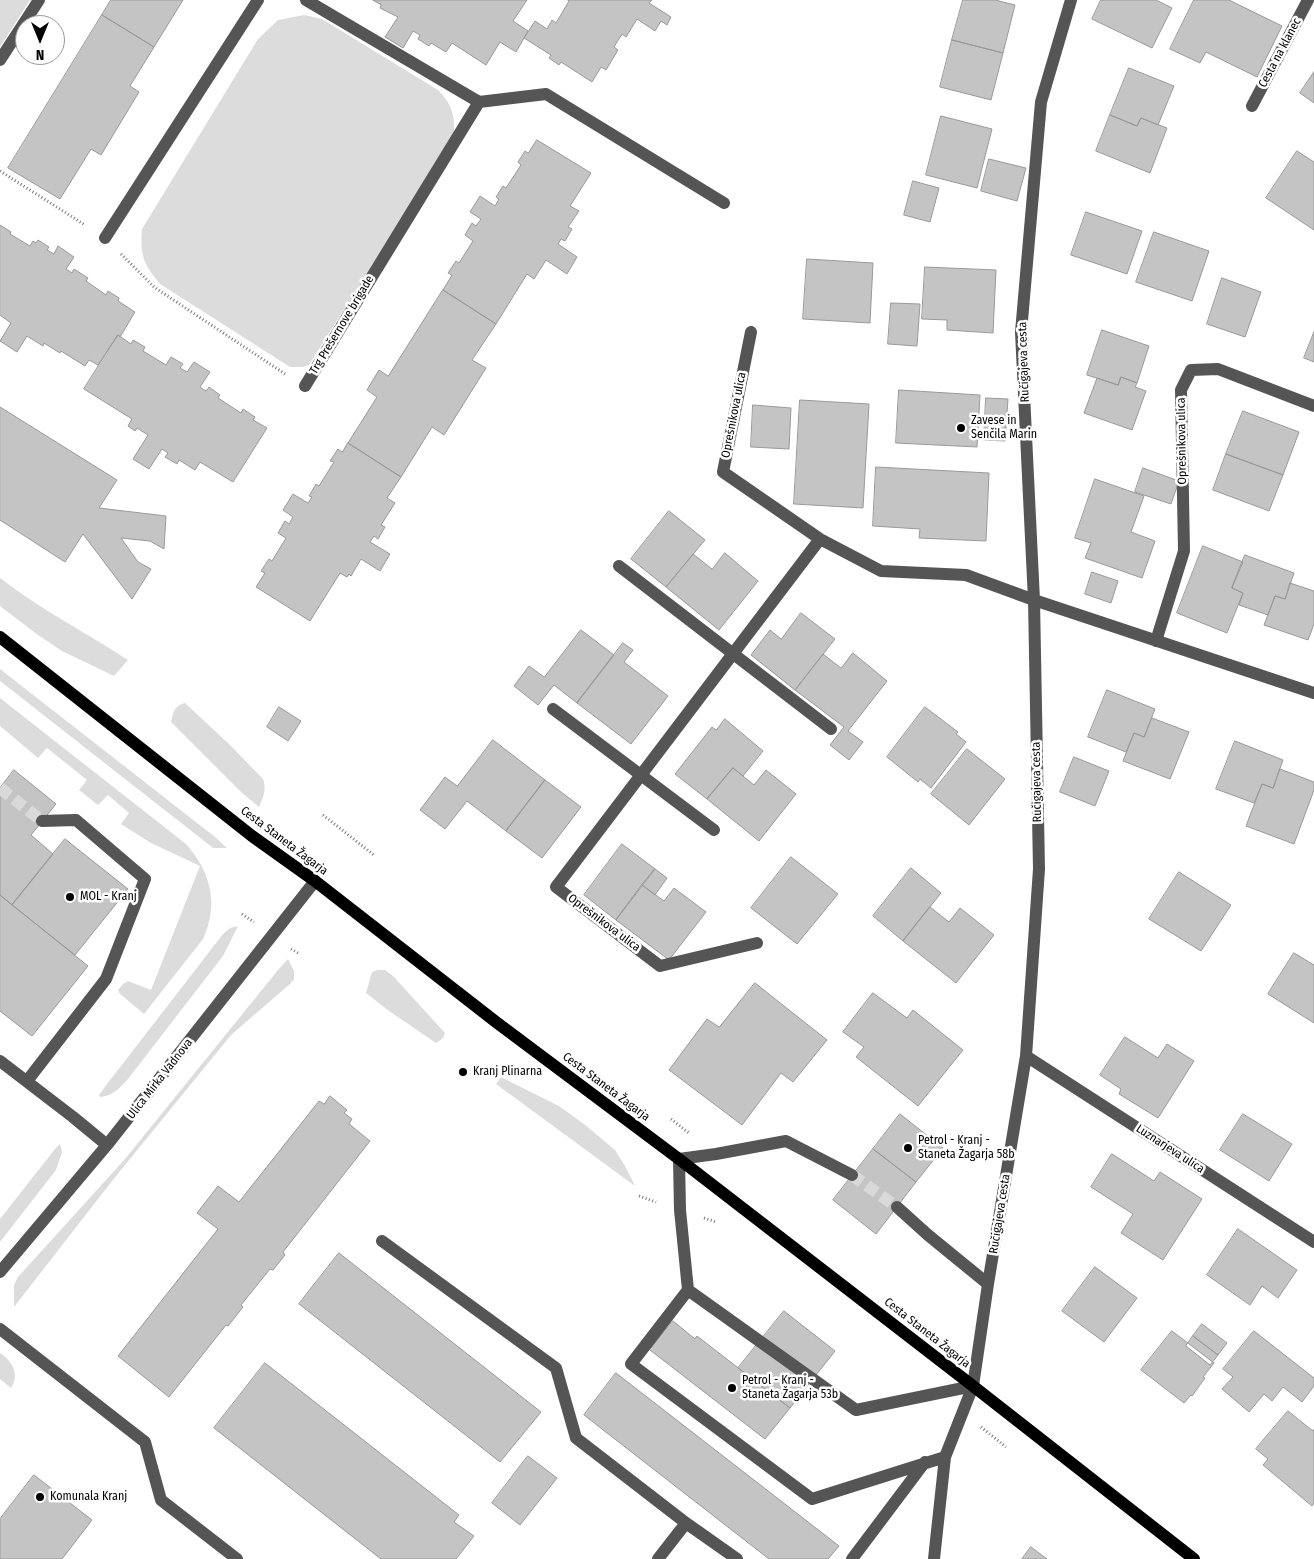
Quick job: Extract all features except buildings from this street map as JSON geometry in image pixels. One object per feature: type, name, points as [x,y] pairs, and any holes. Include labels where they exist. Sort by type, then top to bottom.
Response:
[{"type":"main road","name":"Cesta Staneta Žagarja","points":[[0,637],[252,836],[315,881],[496,1022],[679,1159],[974,1386],[1194,1559]]},
{"type":"street","points":[[0,60],[39,0]]},
{"type":"street","points":[[106,238],[258,0]]},
{"type":"street","points":[[306,0],[479,102],[546,94],[724,203]]},
{"type":"street","name":"Ručigajeva cesta","points":[[934,1559],[945,1457],[974,1386],[988,1284],[1026,1056],[1039,870],[1034,600],[1021,332],[1041,102],[1071,0]]},
{"type":"street","name":"Cesta na klanec","points":[[1252,106],[1308,0]]},
{"type":"street","name":"Trg Prešernove brigade","points":[[305,386],[479,102]]},
{"type":"street","name":"Oprešnikova ulica","points":[[751,332],[723,472],[820,539],[881,570],[966,575],[1034,600],[1314,693]]},
{"type":"street","name":"Oprešnikova ulica","points":[[1156,641],[1184,551],[1181,390],[1191,370],[1218,369],[1314,406]]},
{"type":"street","name":"Oprešnikova ulica","points":[[757,943],[660,966],[556,887],[820,539]]},
{"type":"street","points":[[619,566],[831,729]]},
{"type":"street","points":[[553,709],[714,830]]},
{"type":"street","points":[[27,1081],[106,979],[145,879],[76,820],[42,821]]},
{"type":"street","name":"Ulica Mirka Vadnova","points":[[0,1272],[107,1145],[315,881]]},
{"type":"street","name":"Luznarjeva ulica","points":[[1026,1056],[1314,1242]]},
{"type":"street","points":[[0,1061],[107,1145]]},
{"type":"street","points":[[852,1175],[786,1142],[679,1159],[680,1210],[688,1290],[630,1364],[812,1499],[945,1457]]},
{"type":"street","points":[[897,1207],[988,1284]]},
{"type":"street","points":[[382,1241],[556,1368],[576,1438],[686,1523],[738,1559]]},
{"type":"street","points":[[688,1290],[856,1410],[974,1386]]},
{"type":"street","points":[[0,1329],[146,1442],[161,1500],[237,1559]]},
{"type":"street","points":[[852,1559],[925,1462]]},
{"type":"street","points":[[658,1559],[686,1523]]},
{"type":"path","name":"Trg Prešernove brigade","points":[[0,171],[106,238],[154,287],[305,386]]},
{"type":"path","points":[[323,815],[374,856]]},
{"type":"shaded area","points":[[0,0],[30,0],[20,15],[15,15],[15,24],[0,47]]},
{"type":"shaded area","points":[[304,15],[322,19],[438,90],[447,100],[452,110],[454,135],[309,365],[290,367],[160,284],[146,264],[142,253],[142,229],[258,39],[278,20]]},
{"type":"shaded area","points":[[0,578],[47,610],[128,660],[114,676],[62,651],[0,606]]},
{"type":"shaded area","points":[[0,669],[227,848],[213,848],[0,681]]},
{"type":"shaded area","points":[[0,698],[186,844],[195,855],[207,877],[210,889],[211,913],[203,939],[144,1014],[119,993],[118,990],[128,981],[151,990],[200,866],[151,843],[121,824],[129,813],[108,795],[98,805],[79,790],[87,780],[47,748],[38,758],[0,726]]},
{"type":"shaded area","points":[[185,703],[263,779],[265,790],[259,807],[241,792],[171,722],[175,710],[179,705]]},
{"type":"shaded area","points":[[238,926],[223,956],[128,1079],[112,1093],[100,1097],[99,1095],[107,1084],[223,934],[230,928]]},
{"type":"shaded area","points":[[288,959],[294,971],[294,979],[231,1035],[112,1181],[14,1307],[14,1285],[18,1277],[125,1159]]},
{"type":"shaded area","points":[[385,970],[393,976],[445,1033],[443,1038],[436,1043],[366,993],[372,972]]},
{"type":"shaded area","points":[[501,1077],[559,1106],[584,1124],[615,1150],[635,1186],[496,1084]]},
{"type":"shaded area","points":[[60,1144],[62,1152],[56,1170],[0,1242],[0,1219]]},
{"type":"shaded area","points":[[0,1353],[11,1364],[15,1373],[14,1383],[11,1388],[0,1379]]},
{"type":"tunnel","points":[[0,788],[42,821]]},
{"type":"tunnel","points":[[852,1175],[897,1207]]},
{"type":"place","name":"Zavese in Senčila Marin","points":[[961,428]]},
{"type":"place","name":"MOL - Kranj","points":[[70,897]]},
{"type":"place","name":"Kranj Plinarna","points":[[463,1072]]},
{"type":"place","name":"Petrol - Kranj - Staneta Žagarja 58b","points":[[908,1148]]},
{"type":"place","name":"Petrol - Kranj - Staneta Žagarja 53b","points":[[732,1388]]},
{"type":"place","name":"Komunala Kranj","points":[[40,1497]]}]
